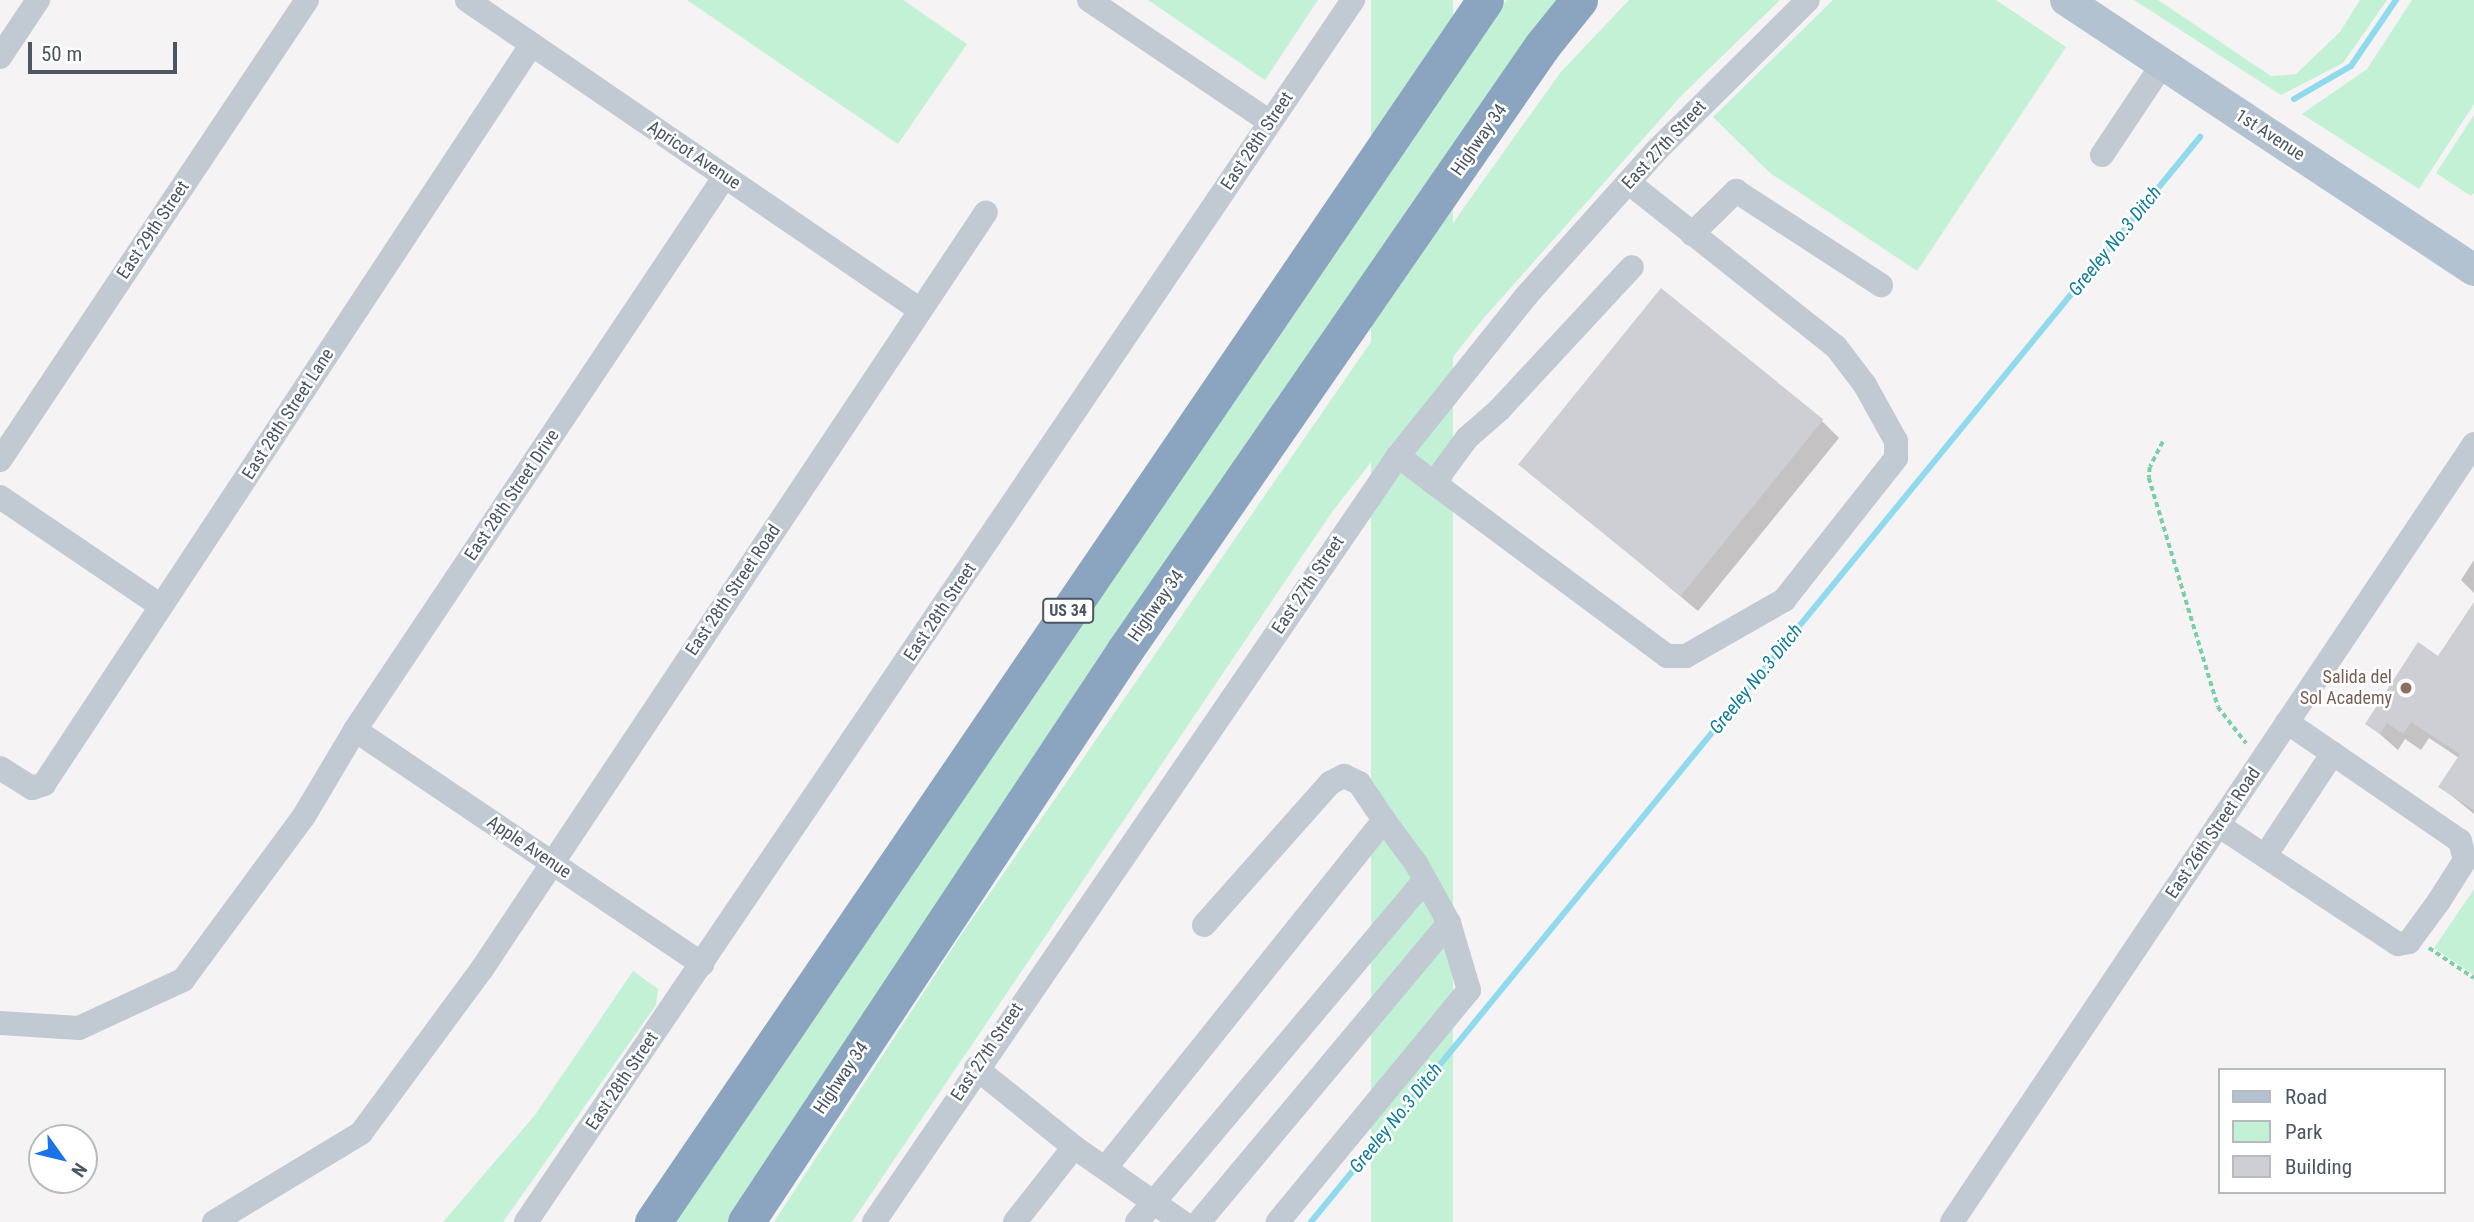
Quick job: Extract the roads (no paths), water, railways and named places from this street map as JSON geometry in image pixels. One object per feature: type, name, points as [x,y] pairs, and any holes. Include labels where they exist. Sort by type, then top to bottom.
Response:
[{"type":"highway","name":"US 34","points":[[653,1222],[1485,0]]},
{"type":"highway","name":"Highway 34","points":[[746,1222],[1125,650],[1518,83],[1579,0]]},
{"type":"highway","points":[[1518,83],[1597,0]]},
{"type":"main road","name":"1st Avenue","points":[[2066,0],[2162,65],[2470,260]]},
{"type":"street","points":[[1,53],[38,0]]},
{"type":"street","name":"East 29th Street","points":[[0,460],[307,0]]},
{"type":"street","name":"Apricot Avenue","points":[[467,0],[920,310]]},
{"type":"street","points":[[1089,0],[1269,121]]},
{"type":"street","name":"East 28th Street","points":[[526,1222],[1353,0]]},
{"type":"street","name":"East 27th Street","points":[[874,1222],[976,1068],[1398,456],[1527,295],[1629,182],[1808,0]]},
{"type":"street","name":"East 28th Street Lane","points":[[0,768],[32,788],[44,784],[532,44]]},
{"type":"street","points":[[2102,155],[2162,65]]},
{"type":"street","name":"East 28th Street Drive","points":[[0,1023],[79,1028],[183,980],[304,816],[355,730],[724,176]]},
{"type":"street","points":[[1398,456],[1667,656],[1686,656],[1784,600],[1896,458],[1896,441],[1865,385],[1836,347],[1629,182]]},
{"type":"street","points":[[1692,234],[1736,191],[1881,285]]},
{"type":"street","name":"East 28th Street Road","points":[[214,1222],[361,1133],[482,969],[985,212]]},
{"type":"street","points":[[1434,483],[1467,438],[1499,411],[1632,267]]},
{"type":"street","name":"East 26th Street Road","points":[[1952,1222],[2474,444]]},
{"type":"street","points":[[0,497],[161,606]]},
{"type":"street","points":[[2218,825],[2398,944],[2409,942],[2439,901],[2465,860],[2460,841],[2287,722]]},
{"type":"street","name":"Apple Avenue","points":[[355,730],[702,964]]},
{"type":"street","points":[[2265,856],[2333,753]]},
{"type":"street","points":[[1204,925],[1330,783],[1345,776],[1359,783],[1425,880],[1449,923],[1469,990],[1278,1222]]},
{"type":"street","points":[[1107,1166],[1384,820]]},
{"type":"street","points":[[1137,1222],[1425,880]]},
{"type":"street","points":[[1199,1222],[1449,923]]},
{"type":"street","points":[[976,1068],[1074,1147],[1107,1166],[1182,1222]]},
{"type":"street","points":[[1015,1222],[1074,1147]]},
{"type":"waterway","name":"Greeley No.3 Ditch","points":[[2294,99],[2351,66],[2396,0]]},
{"type":"waterway","name":"Greeley No.3 Ditch","points":[[1311,1222],[2200,137]]},
{"type":"place","name":"Salida del Sol Academy","points":[[2406,688]]}]
